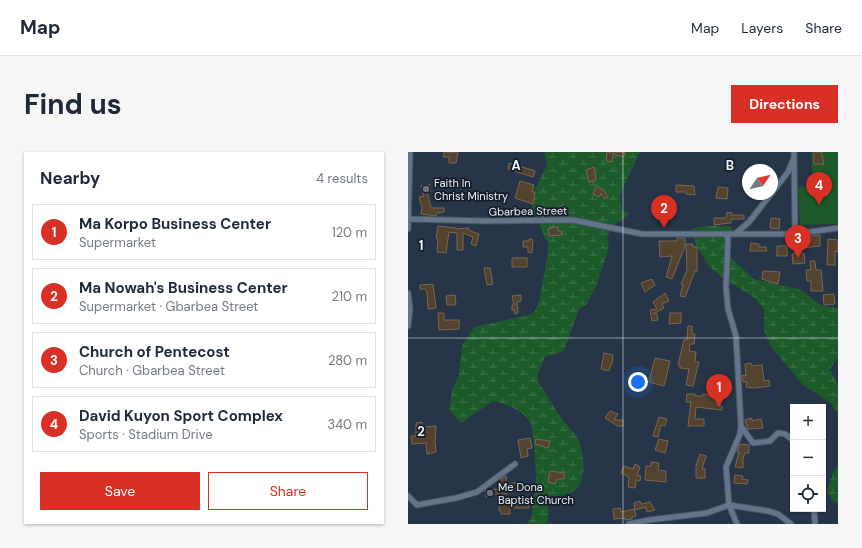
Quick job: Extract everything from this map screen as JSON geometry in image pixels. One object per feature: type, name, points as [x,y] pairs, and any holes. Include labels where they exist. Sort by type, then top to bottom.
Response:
[{"type":"street","points":[[408,229],[410,152]]},
{"type":"street","points":[[778,184],[788,172],[794,154]]},
{"type":"street","points":[[794,154],[795,234]]},
{"type":"street","points":[[735,234],[749,222],[766,200]]},
{"type":"street","name":"Gbarbea Street","points":[[408,219],[488,221],[573,220],[642,234],[795,234],[838,228]]},
{"type":"street","points":[[726,234],[728,239],[726,292],[728,309],[736,336],[741,426],[740,434],[726,467],[729,505],[737,524]]},
{"type":"street","points":[[408,293],[410,309],[408,326]]},
{"type":"street","points":[[741,426],[753,443],[770,441],[778,433],[785,434],[790,438]]},
{"type":"street","points":[[408,496],[417,505],[456,498],[477,492],[515,464]]},
{"type":"street","points":[[629,524],[670,516],[707,513],[729,505],[778,514],[791,524]]},
{"type":"street","points":[[814,512],[815,524]]},
{"type":"green space","points":[[544,152],[640,152],[620,194],[621,209],[630,214],[612,226],[607,238],[609,248],[596,286],[586,305],[579,309],[564,351],[545,357],[537,376],[538,381],[554,408],[576,435],[583,457],[584,465],[582,480],[579,486],[572,492],[546,501],[549,512],[547,524],[526,524],[532,516],[531,500],[536,489],[533,437],[529,420],[515,409],[493,401],[461,423],[449,410],[452,390],[459,375],[462,346],[474,327],[533,314],[539,302],[548,244],[532,208],[535,190],[547,164]]},
{"type":"green space","points":[[811,152],[838,152],[838,224],[800,225],[798,187],[813,186]]},
{"type":"green space","points":[[704,226],[728,226],[732,228],[727,246],[732,259],[754,279],[799,289],[822,306],[838,308],[838,357],[830,369],[838,385],[838,415],[832,404],[803,385],[772,348],[764,331],[764,309],[755,298],[723,278],[710,267],[696,246],[692,229]]},
{"type":"green space","points":[[838,465],[838,503],[833,501],[827,491],[834,470]]},
{"type":"building","points":[[444,152],[458,152],[456,163],[449,163],[449,157],[443,157]]},
{"type":"building","points":[[607,152],[625,152],[624,157],[613,154],[612,162],[606,161]]},
{"type":"building","points":[[814,152],[821,152],[824,164],[814,164]]},
{"type":"building","points":[[509,163],[535,171],[533,177],[508,169]]},
{"type":"building","points":[[594,167],[596,180],[589,182],[586,170]]},
{"type":"building","points":[[520,181],[534,185],[532,192],[535,192],[533,204],[515,198]]},
{"type":"building","points":[[429,184],[431,191],[427,192],[431,208],[444,208],[444,212],[437,213],[436,216],[421,214],[422,207],[419,197],[424,196],[421,186]]},
{"type":"building","points":[[676,185],[694,186],[695,195],[686,194],[686,192],[676,192]]},
{"type":"building","points":[[597,186],[604,191],[608,197],[605,199],[601,193],[599,197],[593,194]]},
{"type":"building","points":[[718,187],[728,188],[727,199],[716,198]]},
{"type":"building","points":[[727,212],[732,213],[731,215],[744,215],[744,219],[731,219],[731,223],[714,225],[714,218],[726,218]]},
{"type":"building","points":[[771,218],[780,219],[779,229],[770,228]]},
{"type":"building","points":[[438,226],[456,229],[469,228],[468,230],[479,234],[476,246],[471,244],[473,237],[463,233],[463,250],[457,250],[457,233],[449,232],[446,253],[437,252],[438,239],[436,238]]},
{"type":"building","points":[[558,227],[558,231],[561,231],[562,235],[549,236],[548,229]]},
{"type":"building","points":[[820,235],[820,246],[802,248],[801,242],[812,240],[812,236]]},
{"type":"building","points":[[677,238],[685,238],[685,246],[672,279],[666,277],[672,256],[660,257],[659,241],[677,241]]},
{"type":"building","points":[[529,239],[532,239],[533,241],[532,253],[528,252],[528,247],[523,247],[523,241],[529,241]]},
{"type":"building","points":[[828,239],[838,240],[838,252],[835,251],[835,265],[827,265]]},
{"type":"building","points":[[751,243],[759,244],[759,247],[766,247],[767,251],[750,251]]},
{"type":"building","points":[[686,244],[693,244],[693,247],[697,247],[697,271],[695,271],[685,297],[680,296],[683,285],[681,284],[687,270]]},
{"type":"building","points":[[777,246],[787,246],[787,256],[777,256]]},
{"type":"building","points":[[804,253],[805,263],[793,264],[792,254]]},
{"type":"building","points":[[512,258],[527,258],[527,267],[512,267]]},
{"type":"building","points":[[810,261],[815,261],[816,270],[821,270],[823,291],[811,291],[811,281],[807,281],[806,270],[811,270]]},
{"type":"building","points":[[484,268],[490,268],[493,284],[487,285]]},
{"type":"building","points":[[763,271],[780,272],[778,284],[762,279]]},
{"type":"building","points":[[652,279],[655,285],[645,292],[641,283]]},
{"type":"building","points":[[433,284],[436,308],[428,309],[427,292],[425,289],[420,289],[420,285]]},
{"type":"building","points":[[665,293],[669,301],[662,304],[664,308],[653,314],[657,314],[658,320],[652,321],[650,310],[657,309],[653,302]]},
{"type":"building","points":[[834,294],[835,304],[824,305],[823,295]]},
{"type":"building","points":[[455,295],[456,305],[447,305],[446,296]]},
{"type":"building","points":[[521,295],[521,301],[517,302],[518,313],[515,314],[514,310],[512,310],[512,305],[514,305],[512,296]]},
{"type":"building","points":[[438,313],[444,313],[444,320],[459,320],[459,329],[439,330]]},
{"type":"building","points":[[670,313],[681,313],[681,323],[669,324]]},
{"type":"building","points":[[688,326],[692,326],[692,334],[695,334],[694,344],[690,344],[689,351],[696,352],[695,362],[699,362],[693,386],[686,385],[689,369],[680,368],[680,365],[678,365],[684,340],[687,340]]},
{"type":"building","points":[[604,353],[613,355],[612,364],[609,371],[601,369]]},
{"type":"building","points":[[655,358],[670,361],[664,386],[649,382]]},
{"type":"building","points":[[751,363],[752,366],[762,365],[764,381],[769,380],[770,386],[754,388],[746,387],[747,382],[743,382],[742,375],[746,376],[745,364]]},
{"type":"building","points":[[687,394],[695,394],[695,396],[703,396],[703,394],[716,396],[716,405],[722,406],[722,410],[696,407],[695,419],[704,419],[704,426],[688,426],[691,402],[686,402]]},
{"type":"building","points":[[610,411],[618,414],[614,420],[623,420],[623,426],[618,426],[605,418]]},
{"type":"building","points":[[659,417],[667,419],[665,426],[661,425],[658,437],[653,436]]},
{"type":"building","points":[[752,418],[752,421],[761,419],[763,428],[748,429],[745,420]]},
{"type":"building","points":[[422,422],[423,427],[436,426],[436,452],[427,454],[426,443],[412,444],[411,436],[416,436],[416,423]]},
{"type":"building","points":[[530,438],[532,448],[527,449],[528,456],[521,458],[518,440]]},
{"type":"building","points":[[536,439],[550,441],[548,448],[535,444]]},
{"type":"building","points":[[659,439],[668,441],[665,453],[655,450]]},
{"type":"building","points":[[740,444],[749,445],[749,453],[745,453],[743,458],[743,468],[735,467],[739,452],[737,452]]},
{"type":"building","points":[[700,454],[706,456],[702,469],[705,469],[705,478],[696,478],[696,466]]},
{"type":"building","points":[[651,462],[659,463],[658,470],[666,471],[666,482],[645,480],[646,466],[651,466]]},
{"type":"building","points":[[635,464],[640,467],[637,475],[641,476],[640,481],[636,480],[635,488],[628,487],[629,477],[621,473],[624,466],[633,469]]},
{"type":"building","points":[[550,471],[564,473],[564,479],[557,479],[555,484],[548,482]]},
{"type":"building","points":[[735,475],[743,476],[742,479],[748,480],[747,484],[734,483]]},
{"type":"building","points":[[506,476],[507,484],[518,482],[519,488],[506,490],[507,494],[492,494],[486,497],[485,491],[502,488],[501,479]]},
{"type":"building","points":[[529,500],[529,508],[510,508],[510,514],[501,514],[501,511],[499,511],[499,502]]},
{"type":"building","points":[[640,501],[641,504],[650,502],[655,510],[647,512],[646,507],[635,510],[634,503]]},
{"type":"building","points":[[620,508],[621,512],[634,509],[636,516],[632,517],[632,519],[625,520],[625,518],[614,519],[613,509]]},
{"type":"place","name":"Faith In Christ Ministry","points":[[426,189]]},
{"type":"place","name":"David Kuyon Sport Complex","points":[[819,205]]},
{"type":"place","name":"Ma Nowah's Business Center","points":[[664,228]]},
{"type":"place","name":"Church of Pentecost","points":[[798,258]]},
{"type":"place","name":"Ma Korpo Business Center","points":[[719,407]]},
{"type":"place","name":"Me Dona Baptist Church","points":[[490,493]]}]
